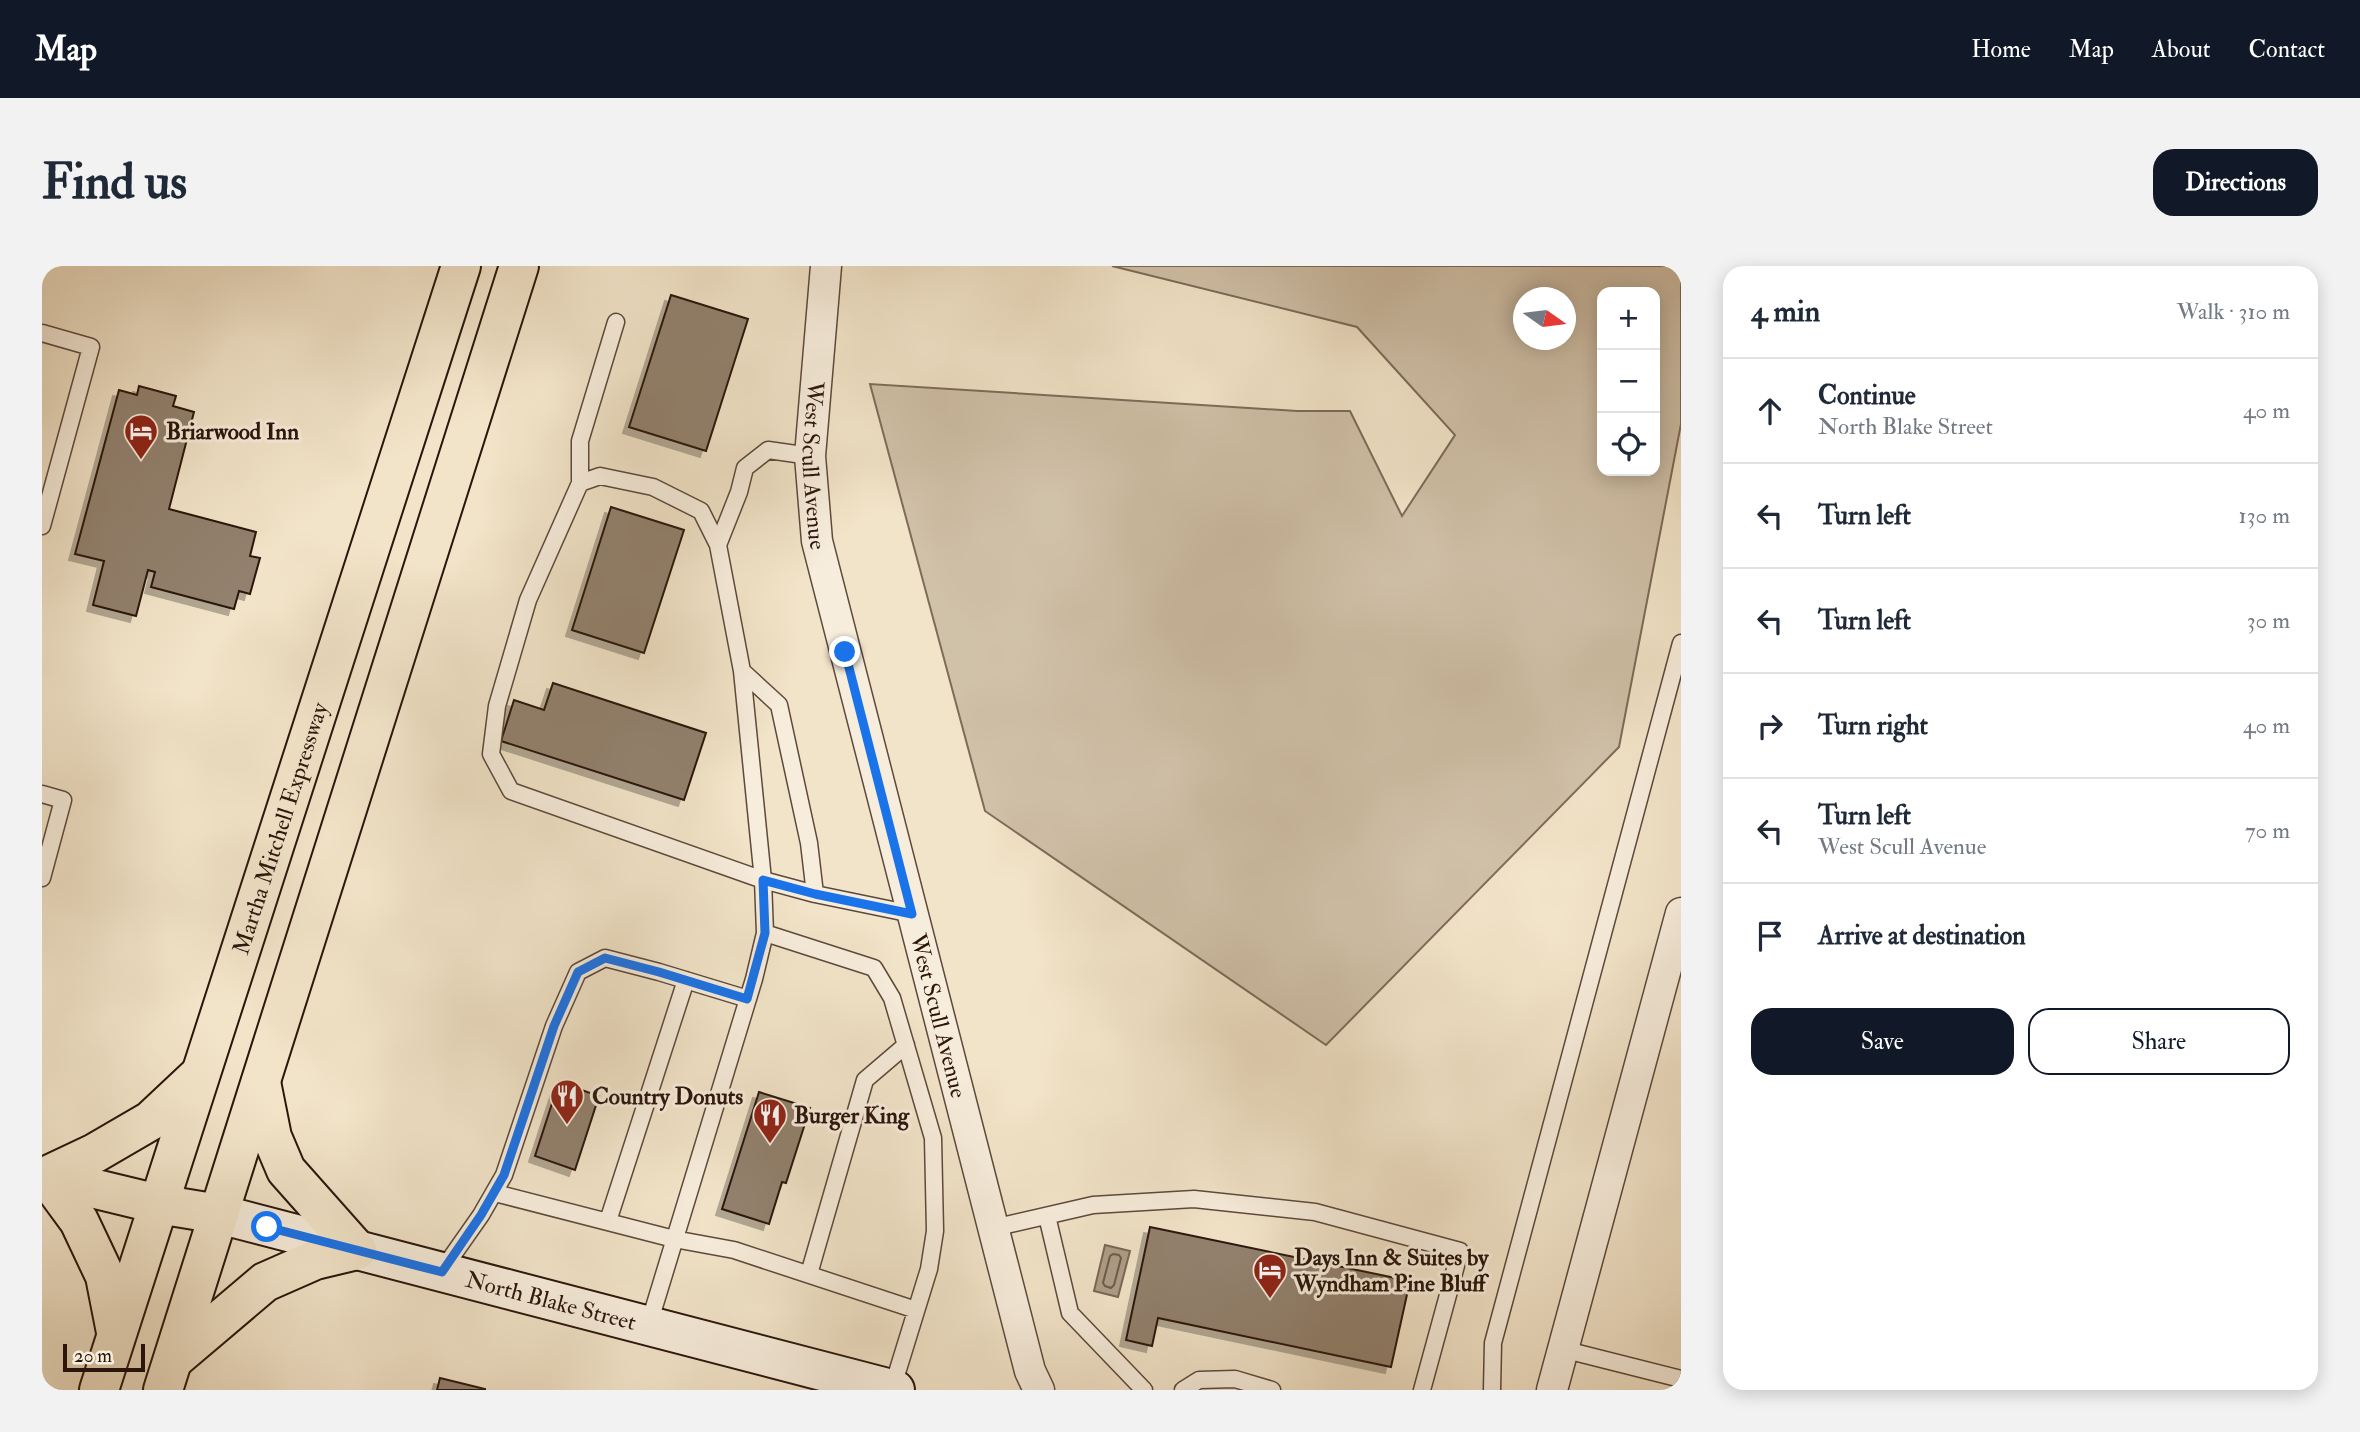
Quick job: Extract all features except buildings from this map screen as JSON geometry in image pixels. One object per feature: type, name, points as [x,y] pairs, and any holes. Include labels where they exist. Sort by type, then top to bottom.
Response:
[{"type":"main road","name":"Martha Mitchell Expressway","points":[[99,1390],[461,266]]},
{"type":"main road","points":[[168,1375],[519,266]]},
{"type":"main road","points":[[117,1335],[106,1276],[79,1221],[44,1176],[95,1153],[150,1121],[201,1074]]},
{"type":"main road","points":[[168,1375],[265,1282],[316,1259],[358,1250],[286,1170],[272,1137],[260,1081]]},
{"type":"main road","name":"North Blake Street","points":[[44,1176],[158,1204],[219,1214],[648,1327],[852,1385],[893,1390]]},
{"type":"street","name":"West Scull Avenue","points":[[826,266],[810,456],[817,541],[1030,1371],[1039,1390]]},
{"type":"street","points":[[1552,1390],[1681,914]]},
{"type":"lane","points":[[616,322],[580,441],[580,483],[528,600],[497,706],[491,754],[511,791],[763,880],[912,914]]},
{"type":"lane","points":[[42,333],[91,347],[42,526]]},
{"type":"lane","points":[[718,545],[739,492],[745,468],[768,450],[810,456]]},
{"type":"lane","points":[[580,483],[600,476],[653,487],[701,511],[718,545],[742,671],[763,880],[765,933],[648,1327]]},
{"type":"lane","points":[[1492,1390],[1493,1343],[1681,643]]},
{"type":"lane","points":[[742,671],[779,705],[809,843],[815,894]]},
{"type":"lane","points":[[42,794],[63,800],[42,878]]},
{"type":"lane","points":[[765,933],[874,968],[892,998],[933,1138],[935,1231],[929,1269],[893,1390]]},
{"type":"lane","points":[[442,1272],[495,1193],[504,1175],[554,1026],[578,972],[605,958],[747,999]]},
{"type":"lane","points":[[608,1221],[686,980]]},
{"type":"lane","points":[[809,1274],[865,1080],[906,1045]]},
{"type":"lane","points":[[495,1193],[674,1239],[734,1250],[916,1310]]},
{"type":"lane","points":[[993,1228],[1093,1205],[1195,1199],[1315,1212],[1460,1251],[1422,1390]]},
{"type":"lane","points":[[1047,1216],[1070,1313],[1144,1390]]},
{"type":"lane","points":[[1562,1349],[1681,1379]]},
{"type":"lane","points":[[1183,1390],[1199,1380],[1235,1379],[1272,1390]]},
{"type":"shaded area","points":[[1112,266],[1681,266],[1681,424],[1619,747],[1326,1045],[985,811],[870,384],[1297,411],[1350,411],[1402,516],[1455,435],[1357,327]]},
{"type":"water","points":[[1105,1245],[1130,1251],[1118,1297],[1094,1291]]},
{"type":"place","name":"Briarwood Inn","points":[[141,461]]},
{"type":"place","name":"Country Donuts","points":[[567,1126]]},
{"type":"place","name":"Burger King","points":[[770,1145]]},
{"type":"place","name":"Days Inn & Suites by Wyndham Pine Bluff","points":[[1270,1300]]},
{"type":"route","points":[[267,1227],[442,1272],[481,1215],[504,1175],[554,1026],[578,972],[605,958],[747,999],[765,933],[763,880],[912,914],[845,652]]}]
